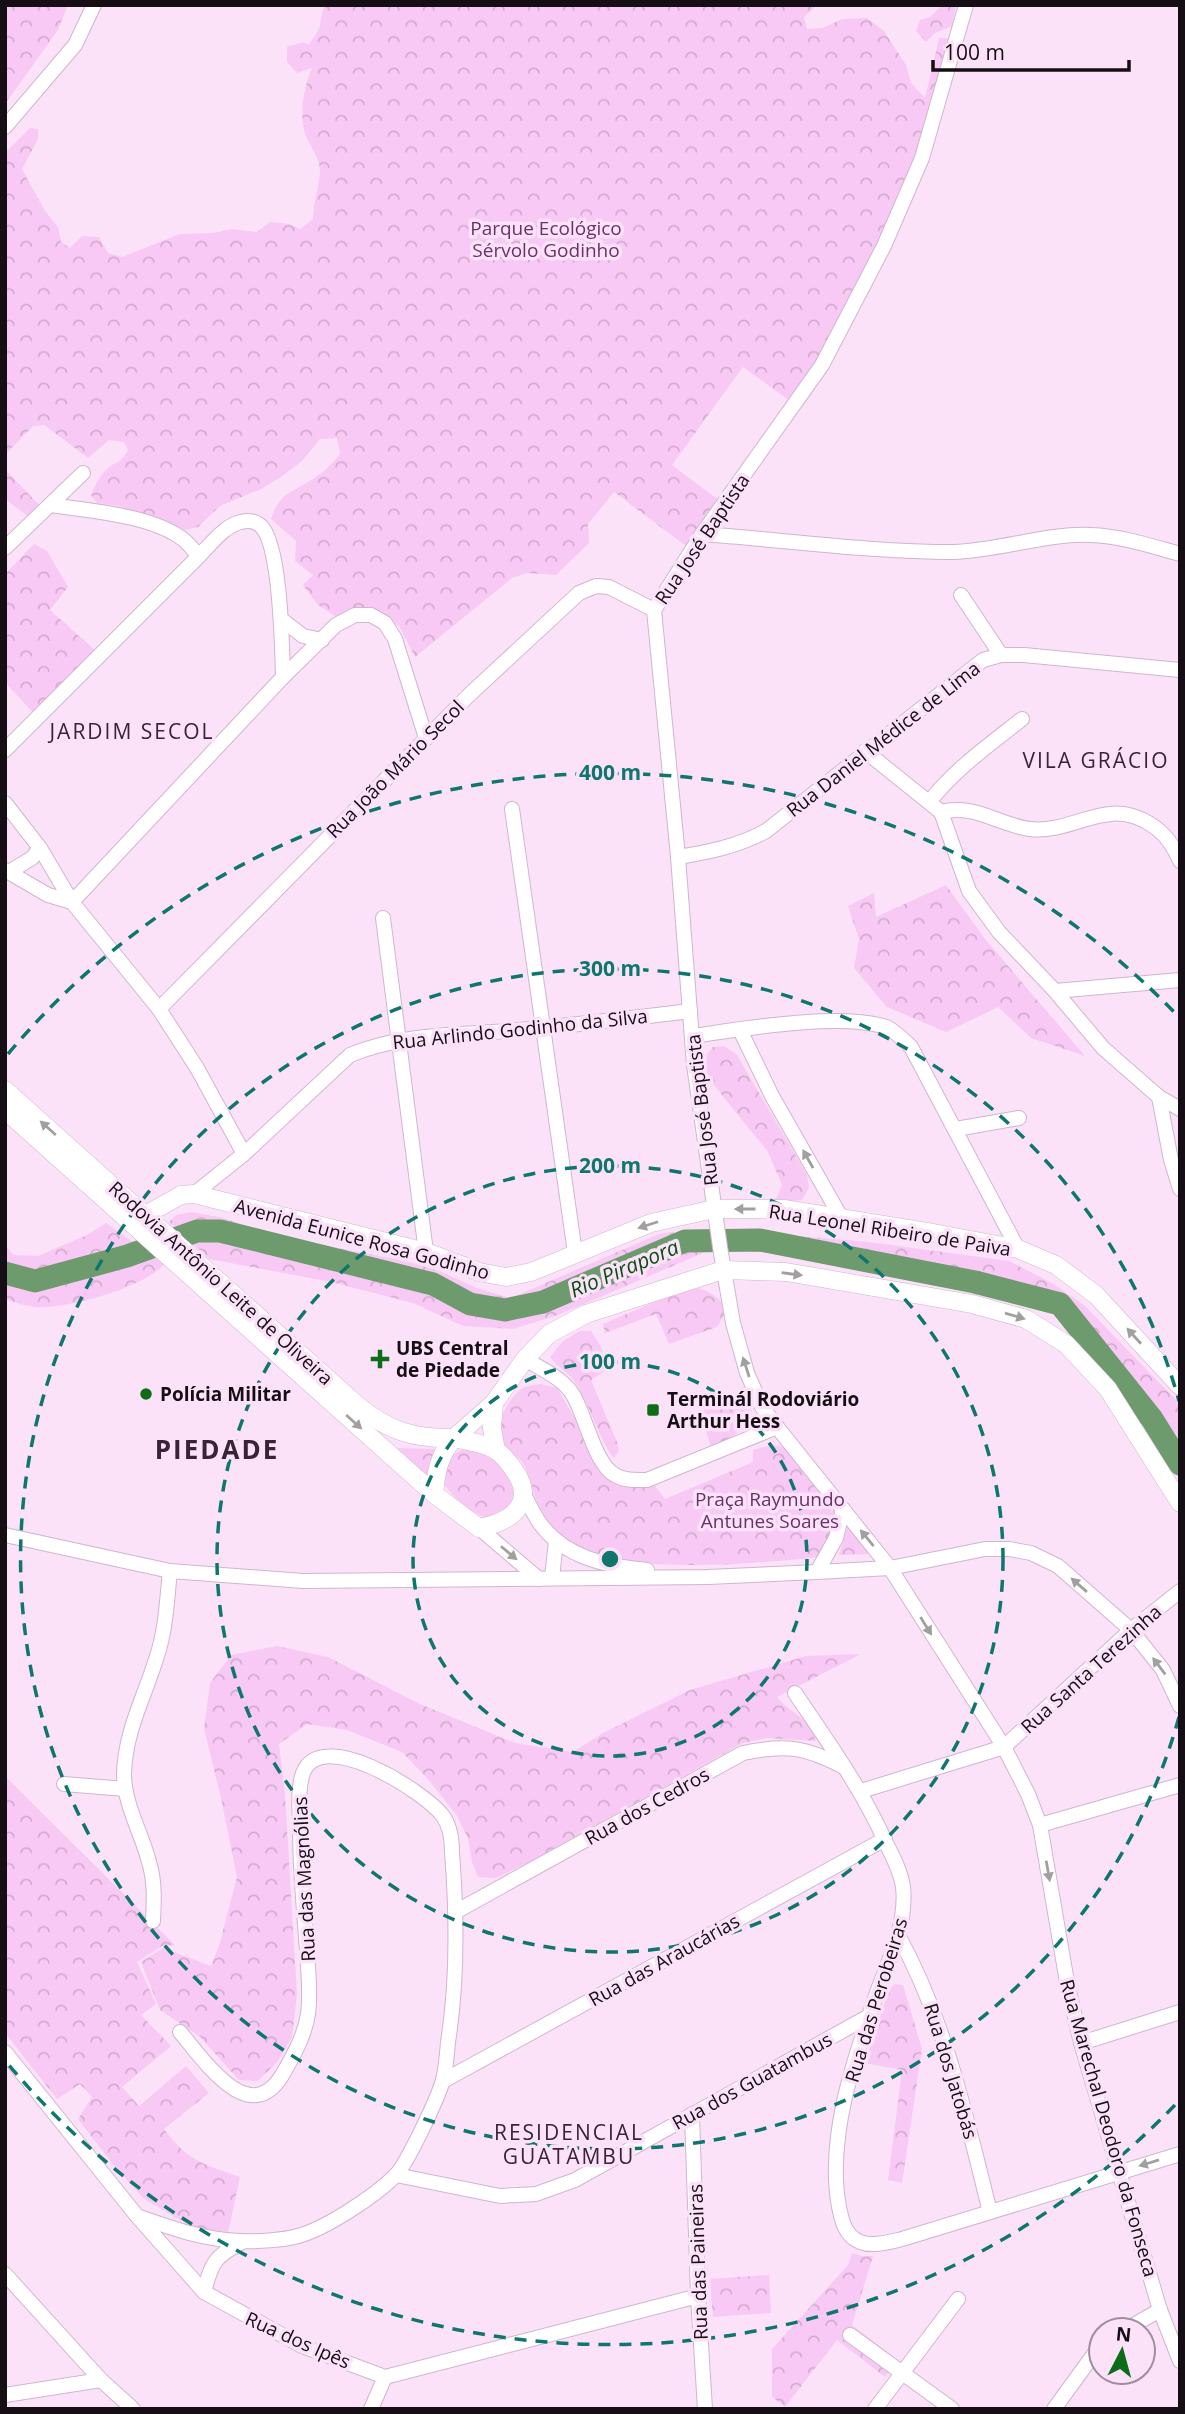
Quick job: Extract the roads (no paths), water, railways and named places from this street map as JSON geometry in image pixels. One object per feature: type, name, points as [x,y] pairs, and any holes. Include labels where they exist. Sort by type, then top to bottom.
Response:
[{"type":"main road","name":"Rodovia Antônio Leite de Oliveira","points":[[5,1090],[122,1194],[143,1222]]},
{"type":"main road","name":"Rodovia Antônio Leite de Oliveira","points":[[5,1110],[143,1222],[379,1444],[434,1494],[478,1528]]},
{"type":"main road","points":[[122,1194],[167,1201]]},
{"type":"main road","name":"Avenida Eunice Rosa Godinho","points":[[143,1222],[167,1201],[181,1195],[194,1194],[426,1252],[479,1272],[506,1277],[531,1272],[651,1223],[715,1215]]},
{"type":"main road","name":"Rua Leonel Ribeiro de Paiva","points":[[715,1215],[784,1209],[1018,1249],[1056,1265],[1096,1295],[1180,1387]]},
{"type":"main road","name":"Rodovia Antônio Leite de Oliveira","points":[[182,1258],[373,1419],[392,1429],[433,1438],[454,1438],[496,1451]]},
{"type":"main road","points":[[434,1494],[435,1475],[446,1446],[494,1403],[525,1359],[549,1335],[586,1314],[723,1270],[786,1272],[972,1304],[1026,1319],[1066,1344],[1108,1389],[1180,1503]]},
{"type":"main road","points":[[478,1528],[509,1519],[519,1508],[523,1492],[519,1478],[496,1451],[492,1428],[494,1403]]},
{"type":"main road","points":[[379,1444],[433,1438]]},
{"type":"street","points":[[5,127],[75,45],[94,5]]},
{"type":"street","name":"Rua José Baptista","points":[[723,1270],[692,1036],[654,610],[702,534],[822,365],[884,246],[922,158],[966,5]]},
{"type":"street","points":[[5,548],[83,473]]},
{"type":"street","points":[[51,505],[127,517],[165,528],[185,540],[199,556]]},
{"type":"street","points":[[5,750],[199,556],[226,530],[239,522],[251,521],[260,525],[267,534],[281,619],[283,677]]},
{"type":"street","points":[[702,534],[954,552],[1090,535],[1123,539],[1180,554]]},
{"type":"street","name":"Rua João Mário Secol","points":[[159,1009],[426,738],[579,593],[596,586],[609,587],[654,610]]},
{"type":"street","points":[[961,595],[1001,655]]},
{"type":"street","points":[[72,902],[283,677],[336,625],[355,615],[370,615],[385,623],[395,639],[426,738]]},
{"type":"street","points":[[281,619],[303,636],[321,640]]},
{"type":"street","name":"Rua Daniel Médice de Lima","points":[[678,857],[718,850],[745,842],[766,831],[983,660],[1001,655],[1180,670]]},
{"type":"street","points":[[935,807],[942,785],[1022,719]]},
{"type":"street","points":[[865,751],[935,807],[969,891],[999,932],[1055,991],[1103,1048],[1159,1097],[1180,1109]]},
{"type":"street","points":[[5,803],[40,848],[72,902],[159,1009],[197,1068],[244,1154]]},
{"type":"street","points":[[935,807],[963,810],[1031,830],[1048,829],[1106,813],[1124,812],[1138,816],[1161,831],[1174,847],[1180,861]]},
{"type":"street","points":[[512,809],[575,1253]]},
{"type":"street","points":[[7,871],[32,858],[40,848]]},
{"type":"street","points":[[7,871],[48,895],[72,902]]},
{"type":"street","points":[[383,918],[426,1252]]},
{"type":"street","points":[[1055,991],[1180,979]]},
{"type":"street","name":"Rua Arlindo Godinho da Silva","points":[[194,1194],[244,1154],[350,1055],[370,1046],[399,1040],[543,1028],[690,1011]]},
{"type":"street","points":[[692,1036],[825,1023],[866,1022],[889,1028],[911,1047],[1018,1249]]},
{"type":"street","points":[[740,1030],[772,1096],[842,1219]]},
{"type":"street","points":[[1159,1097],[1171,1160],[1180,1189]]},
{"type":"street","points":[[956,1129],[1019,1118]]},
{"type":"street","points":[[723,1270],[747,1373],[762,1407],[890,1568]]},
{"type":"street","points":[[525,1359],[563,1383],[573,1394],[601,1459],[613,1475],[629,1480],[647,1480],[736,1446],[777,1427]]},
{"type":"street","points":[[523,1492],[539,1522],[556,1541],[584,1558],[635,1569],[708,1577]]},
{"type":"street","points":[[817,1572],[836,1538],[843,1509]]},
{"type":"street","name":"Rodovia Antônio Leite de Oliveira","points":[[478,1528],[546,1578]]},
{"type":"street","points":[[5,1535],[170,1571],[303,1581],[708,1577],[890,1568],[985,1549],[1009,1549],[1031,1553],[1058,1566],[1130,1630],[1163,1670],[1180,1706]]},
{"type":"street","points":[[546,1578],[556,1541]]},
{"type":"street","points":[[584,1558],[594,1578]]},
{"type":"street","name":"Rua Marechal Deodoro da Fonseca","points":[[890,1568],[1004,1747],[1040,1825],[1067,1982],[1081,2043],[1160,2310],[1180,2361]]},
{"type":"street","points":[[153,1921],[154,1891],[150,1864],[125,1789],[124,1774],[130,1729],[158,1656],[170,1571]]},
{"type":"street","name":"Rua Santa Terezinha","points":[[1004,1747],[1130,1630],[1180,1591]]},
{"type":"street","name":"Rua das Perobeiras","points":[[795,1693],[861,1791],[885,1839],[903,1886],[904,1912],[898,1935],[869,2016],[837,2137],[836,2189],[842,2222],[849,2235],[861,2242],[880,2244],[990,2213]]},
{"type":"street","name":"Rua dos Cedros","points":[[457,1911],[743,1753],[774,1746],[804,1750],[846,1768]]},
{"type":"street","points":[[861,1791],[1004,1747]]},
{"type":"street","name":"Rua das Magnólias","points":[[137,2216],[191,2235],[243,2242],[298,2237],[340,2217],[396,2175],[420,2132],[443,2081],[455,2000],[457,1911],[451,1836],[443,1816],[412,1790],[366,1764],[334,1755],[318,1757],[305,1768],[300,1785],[300,1848],[309,1982],[308,2015],[300,2042],[278,2082],[261,2094],[243,2095],[225,2084],[180,2032]]},
{"type":"street","points":[[64,1784],[125,1789]]},
{"type":"street","points":[[1040,1825],[1180,1785]]},
{"type":"street","name":"Rua das Araucárias","points":[[443,2081],[885,1839]]},
{"type":"street","name":"Rua dos Jatobás","points":[[898,1935],[931,2003],[952,2064],[990,2213]]},
{"type":"street","points":[[1081,2043],[1180,2012]]},
{"type":"street","name":"Rua dos Guatambus","points":[[396,2175],[500,2196],[536,2194],[575,2180],[869,2016]]},
{"type":"street","name":"Rua dos Ipês","points":[[5,2052],[137,2216],[204,2292],[302,2346],[385,2377]]},
{"type":"street","name":"Rua das Paineiras","points":[[692,2114],[705,2409]]},
{"type":"street","points":[[990,2213],[1075,2184],[1180,2154]]},
{"type":"street","points":[[204,2292],[210,2269],[220,2254],[243,2242]]},
{"type":"street","points":[[5,2275],[101,2380],[133,2409]]},
{"type":"street","points":[[371,2409],[385,2377],[698,2296]]},
{"type":"street","points":[[875,2409],[958,2299]]},
{"type":"street","points":[[1150,2316],[1160,2310]]},
{"type":"street","points":[[850,2335],[952,2409]]},
{"type":"street","points":[[1054,2409],[1087,2366]]},
{"type":"street","points":[[5,2395],[101,2380]]},
{"type":"waterway","name":"Rio Pirapora","points":[[5,1273],[35,1281],[127,1256],[197,1231],[220,1231],[433,1284],[470,1304],[505,1310],[543,1302],[685,1241],[760,1240],[975,1282],[1060,1304],[1152,1419],[1180,1464]]},
{"type":"place","name":"UBS Central de Piedade","points":[[380,1359]]},
{"type":"place","name":"Polícia Militar","points":[[146,1394]]},
{"type":"place","name":"Terminál Rodoviário Arthur Hess","points":[[653,1410]]},
{"type":"district","name":"JARDIM SECOL","points":[[132,731]]},
{"type":"district","name":"VILA GRÁCIO","points":[[1096,760]]},
{"type":"district","name":"PIEDADE","points":[[217,1449]]},
{"type":"district","name":"RESIDENCIAL GUATAMBU","points":[[569,2144]]},
{"type":"park label","name":"Parque Ecológico Sérvolo Godinho","points":[[546,239]]},
{"type":"park label","name":"Praça Raymundo Antunes Soares","points":[[770,1510]]}]
